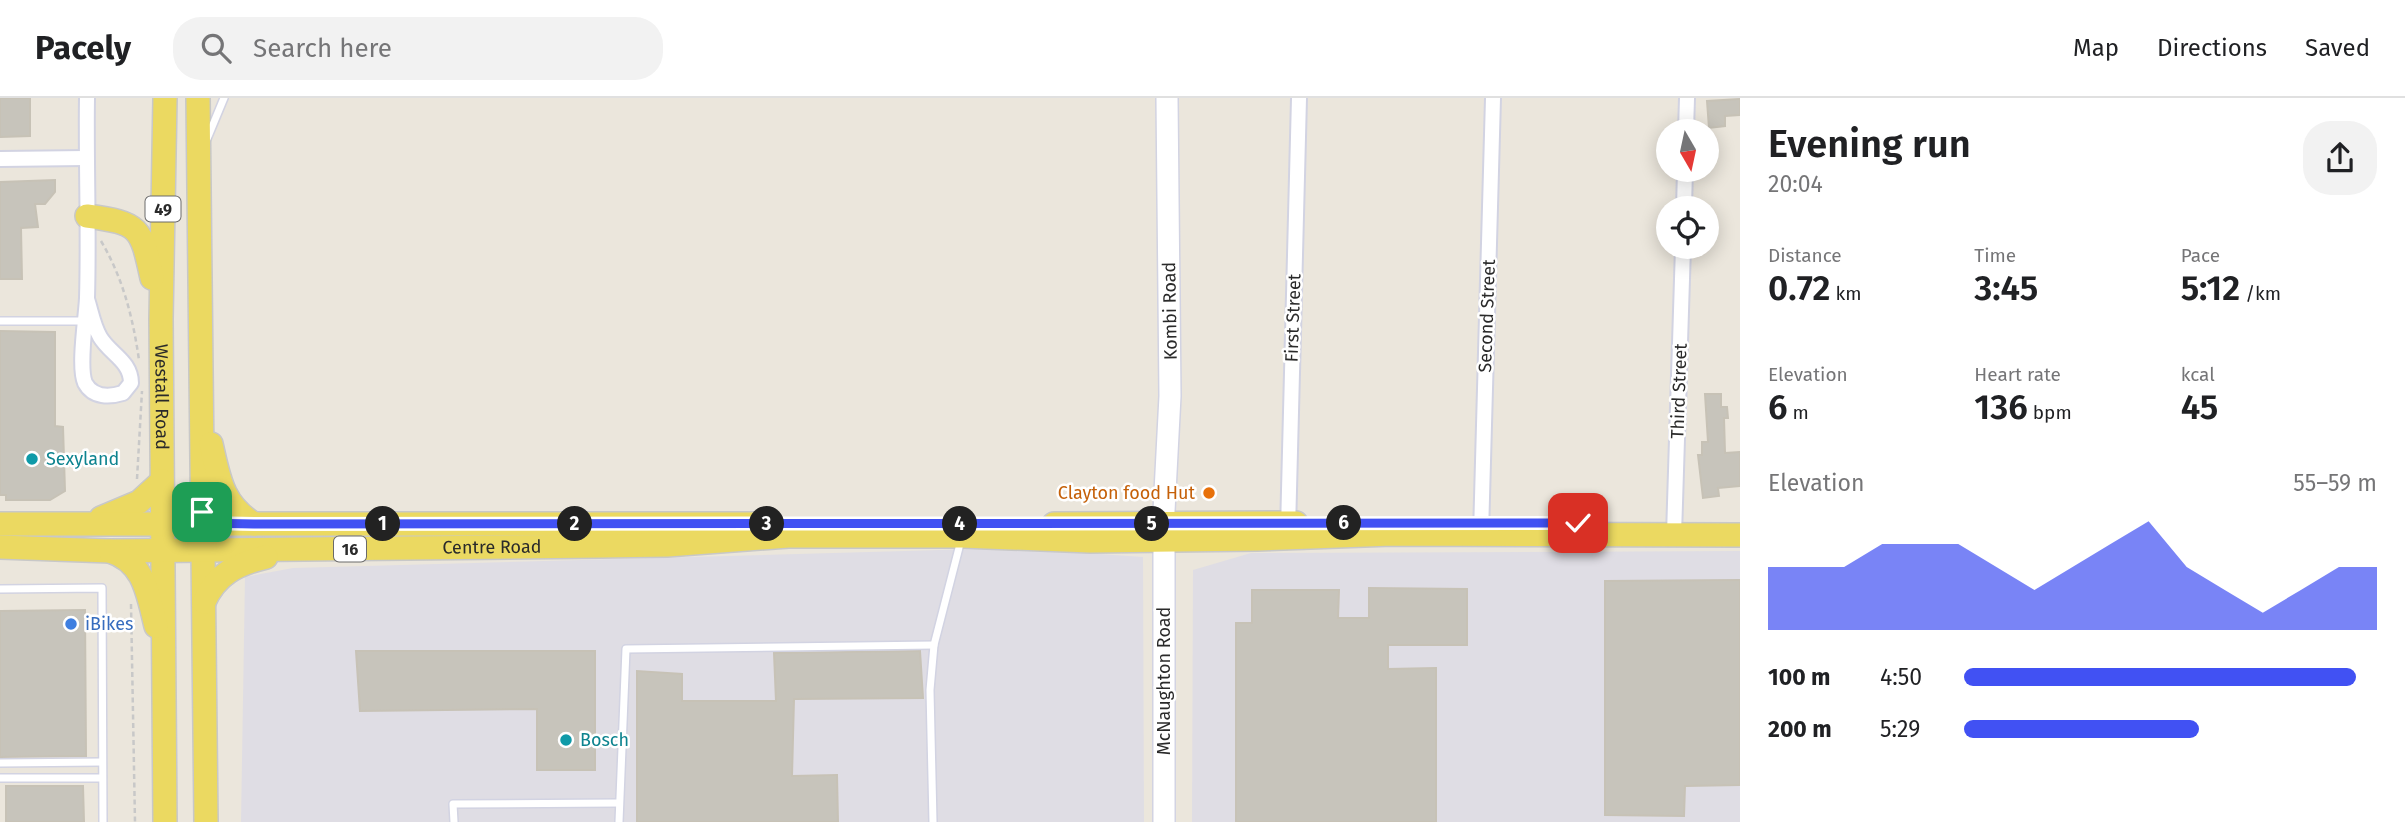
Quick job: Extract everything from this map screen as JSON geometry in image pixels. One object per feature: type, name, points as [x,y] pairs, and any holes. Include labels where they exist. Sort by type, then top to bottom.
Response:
[{"type":"main road","name":"Westall Road","points":[[164,98],[161,319],[165,822]]},
{"type":"main road","name":"49","points":[[198,98],[206,822]]},
{"type":"main road","name":"Kombi Road","points":[[1164,532],[1170,396],[1167,98]]},
{"type":"main road","points":[[87,216],[125,222],[136,230],[145,246],[161,319]]},
{"type":"main road","points":[[201,400],[224,494],[241,516],[254,524]]},
{"type":"main road","points":[[85,524],[139,502],[162,481]]},
{"type":"main road","name":"Centre Road","points":[[0,524],[202,523],[1164,532],[1288,530],[1392,534],[1481,529],[1674,529],[1740,523]]},
{"type":"main road","name":"Centre Road","points":[[1674,529],[1740,535]]},
{"type":"main road","name":"Centre Road","points":[[0,547],[110,551],[656,545],[788,536],[962,536],[1090,541],[1164,532]]},
{"type":"main road","name":"McNaughton Road","points":[[1164,532],[1164,822]]},
{"type":"main road","points":[[204,603],[213,584],[231,569],[292,549]]},
{"type":"main road","points":[[110,551],[123,555],[138,570],[148,595],[164,660]]},
{"type":"street","points":[[87,98],[87,299]]},
{"type":"street","name":"First Street","points":[[1288,530],[1299,98]]},
{"type":"street","name":"Second Street","points":[[1481,529],[1493,98]]},
{"type":"street","points":[[1686,119],[1687,98]]},
{"type":"street","points":[[0,159],[86,158]]},
{"type":"street","name":"Third Street","points":[[1674,529],[1683,259]]},
{"type":"street","name":"Westall Road","points":[[87,299],[100,337],[129,370],[131,383],[123,393],[100,396],[88,388],[84,381],[82,368],[87,299]]},
{"type":"lane","points":[[199,156],[224,98]]},
{"type":"lane","points":[[0,321],[85,321]]},
{"type":"lane","points":[[933,822],[930,690],[934,645],[962,536]]},
{"type":"lane","points":[[0,589],[102,588],[103,822]]},
{"type":"lane","points":[[619,822],[626,649],[934,645]]},
{"type":"lane","points":[[0,763],[102,762]]},
{"type":"lane","points":[[44,763],[44,778]]},
{"type":"lane","points":[[0,778],[102,778]]},
{"type":"lane","points":[[454,822],[453,804],[619,803]]},
{"type":"path","points":[[131,600],[135,822]]},
{"type":"shaded area","points":[[1012,548],[1143,557],[1144,822],[241,822],[245,577],[293,568]]},
{"type":"shaded area","points":[[1740,551],[1740,822],[1192,822],[1193,570],[1251,553]]},
{"type":"building","points":[[0,98],[30,98],[30,136],[0,137]]},
{"type":"building","points":[[1740,99],[1740,115],[1725,116],[1725,126],[1719,127],[1719,119],[1708,119],[1707,101]]},
{"type":"building","points":[[55,180],[55,192],[45,204],[35,204],[38,227],[21,228],[22,279],[0,279],[0,182]]},
{"type":"building","points":[[0,331],[55,332],[55,426],[63,427],[65,491],[50,500],[6,500],[6,495],[0,495]]},
{"type":"building","points":[[1705,394],[1721,394],[1721,407],[1727,407],[1728,418],[1724,418],[1725,453],[1740,452],[1740,486],[1718,488],[1719,496],[1703,498],[1698,455],[1702,455],[1702,442],[1708,442]]},
{"type":"building","points":[[1740,580],[1740,785],[1685,786],[1684,816],[1605,815],[1605,581]]},
{"type":"building","points":[[1369,588],[1467,589],[1467,645],[1388,645],[1388,669],[1436,668],[1436,822],[1236,822],[1236,623],[1252,623],[1252,590],[1339,590],[1338,618],[1369,618]]},
{"type":"building","points":[[85,610],[86,756],[0,757],[0,611]]},
{"type":"building","name":"Bosch","points":[[356,651],[595,651],[595,770],[537,770],[537,709],[360,711]]},
{"type":"building","points":[[920,651],[923,698],[794,699],[792,776],[837,775],[838,822],[637,822],[637,671],[682,674],[682,701],[776,701],[774,653]]},
{"type":"building","points":[[6,786],[83,786],[84,822],[6,822]]},
{"type":"place","name":"Sexyland","points":[[32,459]]},
{"type":"place","name":"Clayton food Hut","points":[[1209,493]]},
{"type":"place","name":"iBikes","points":[[71,624]]},
{"type":"place","name":"Bosch","points":[[566,740]]},
{"type":"route","points":[[202,512],[202,523],[254,524],[1578,523]]}]
